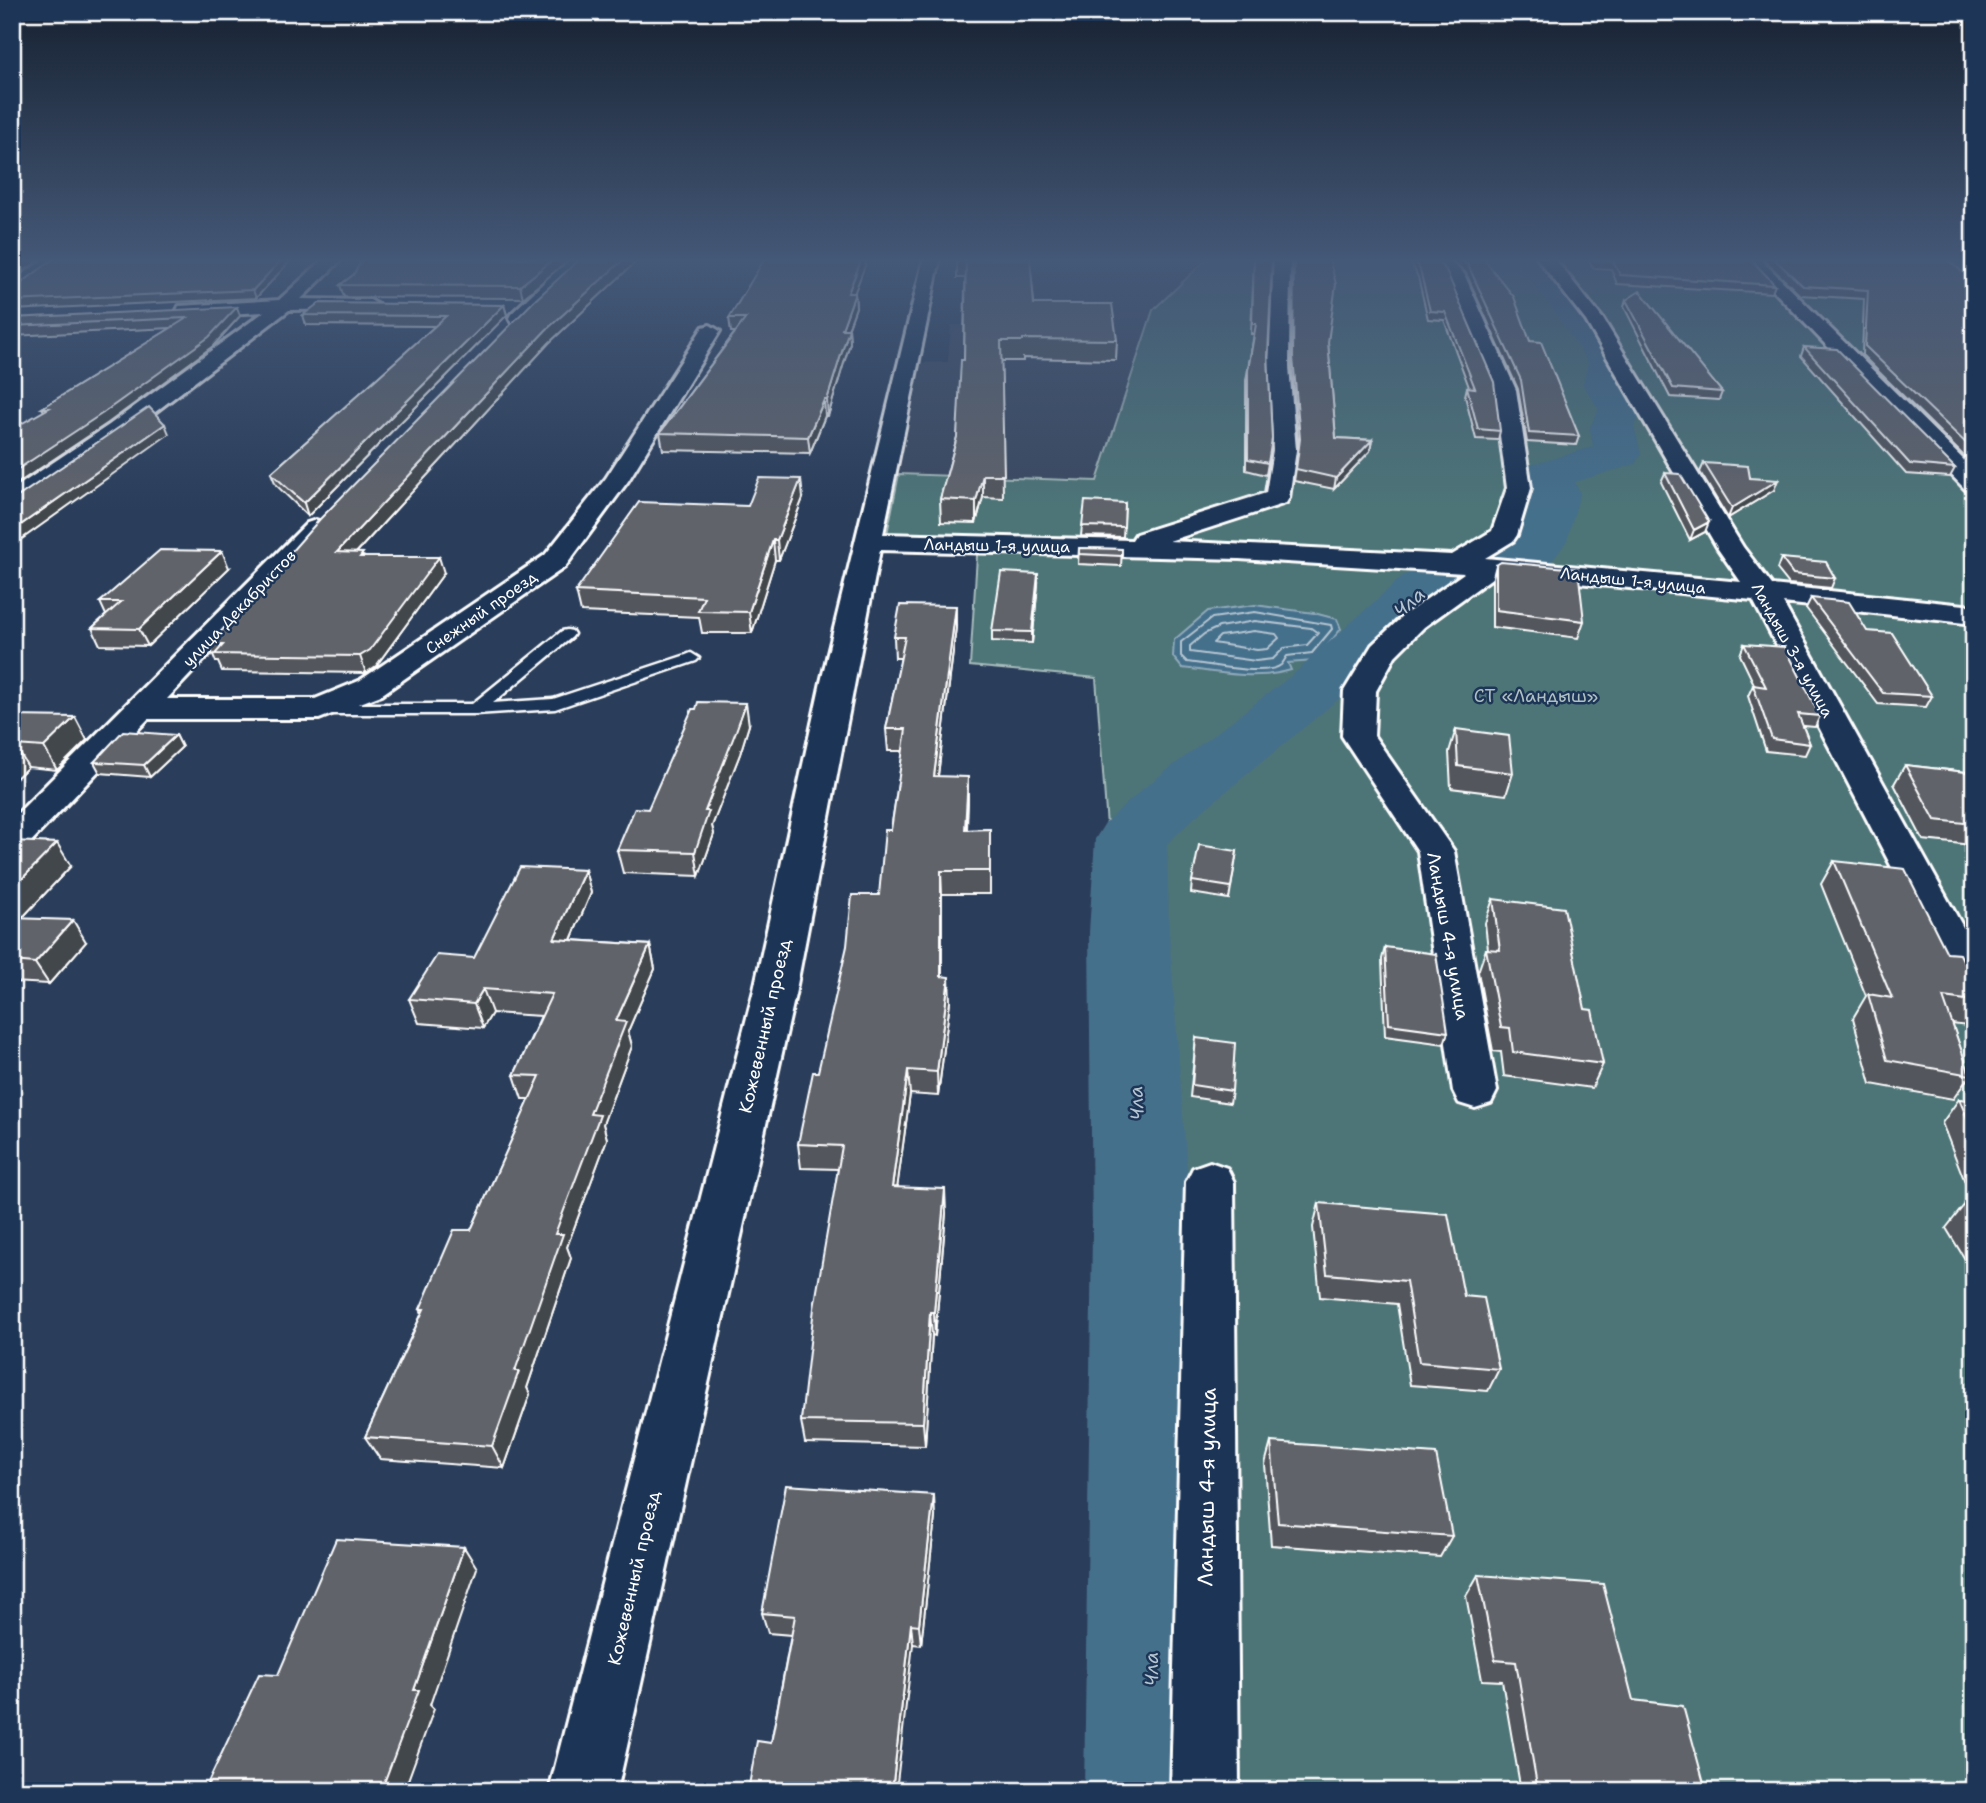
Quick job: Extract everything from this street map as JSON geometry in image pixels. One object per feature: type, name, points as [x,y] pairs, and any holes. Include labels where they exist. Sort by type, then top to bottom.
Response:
[{"type":"street","points":[[12,501],[117,430],[235,342]]},
{"type":"street","name":"Снежный проезд","points":[[141,709],[319,709],[370,688],[555,561],[616,481],[703,342]]},
{"type":"street","name":"Кожевенный проезд","points":[[583,1791],[775,990],[837,682],[914,342]]},
{"type":"street","name":"Ландыш 1-я улица","points":[[1123,547],[1277,498],[1281,486],[1284,426],[1280,342]]},
{"type":"street","name":"Ландыш 4-я улица","points":[[1475,1091],[1436,851],[1358,736],[1360,691],[1383,650],[1504,535],[1518,488],[1505,390],[1484,342]]},
{"type":"street","name":"Ландыш 3-я улица","points":[[1608,342],[1731,549],[1763,593],[1974,985]]},
{"type":"street","points":[[1833,342],[1974,484]]},
{"type":"street","name":"улица Декабристов","points":[[12,840],[335,508]]},
{"type":"street","name":"Ландыш 1-я улица","points":[[870,542],[1123,547],[1474,565],[1623,577],[1974,615]]},
{"type":"street","name":"Ландыш 4-я улица","points":[[1205,1791],[1210,1182]]},
{"type":"lane","points":[[476,709],[567,634]]},
{"type":"lane","points":[[319,709],[476,709],[555,704],[691,658]]},
{"type":"shaded area","points":[[950,342],[1142,342],[1097,481],[899,474],[915,363],[948,362]]},
{"type":"green space","name":"СТ «Ландыш»","points":[[1142,342],[1974,342],[1974,1791],[1203,1791],[1181,1307],[1119,988],[1096,678],[970,666],[978,540],[886,539],[899,474],[1097,481]]},
{"type":"water","points":[[1255,605],[1337,619],[1341,629],[1315,661],[1288,663],[1291,670],[1277,673],[1236,675],[1182,668],[1173,657],[1174,640],[1208,611]]},
{"type":"building","points":[[148,342],[202,342],[103,413],[12,473],[12,429],[49,408],[42,408]]},
{"type":"building","points":[[417,342],[466,342],[304,503],[271,473]]},
{"type":"building","points":[[494,342],[535,342],[337,552],[363,553],[360,557],[439,557],[370,650],[360,656],[215,654],[223,645],[209,645],[320,519]]},
{"type":"building","points":[[728,342],[845,342],[827,400],[824,400],[808,437],[660,433]]},
{"type":"building","points":[[964,342],[1001,342],[1004,475],[983,475],[976,501],[940,499],[957,437],[961,360],[964,360]]},
{"type":"building","points":[[1253,342],[1269,342],[1272,439],[1268,463],[1248,459],[1248,370]]},
{"type":"building","points":[[1293,342],[1328,342],[1336,438],[1372,440],[1336,478],[1296,469],[1300,439]]},
{"type":"building","points":[[1457,342],[1477,342],[1494,382],[1500,431],[1478,429],[1467,387],[1475,388]]},
{"type":"building","points":[[1504,342],[1541,342],[1579,436],[1529,433],[1521,380]]},
{"type":"building","points":[[1649,342],[1682,342],[1722,392],[1673,388]]},
{"type":"building","points":[[1865,342],[1974,342],[1974,451],[1865,346]]},
{"type":"building","points":[[1804,347],[1837,349],[1955,468],[1910,464]]},
{"type":"building","points":[[149,407],[165,424],[12,531],[12,498],[16,498]]},
{"type":"building","points":[[1704,463],[1748,466],[1750,478],[1778,480],[1732,508]]},
{"type":"building","points":[[1665,473],[1680,474],[1709,522],[1694,530]]},
{"type":"building","points":[[759,478],[801,479],[777,540],[773,540],[749,612],[698,611],[704,597],[576,591],[639,502],[748,506]]},
{"type":"building","points":[[1085,501],[1125,503],[1124,527],[1082,526]]},
{"type":"building","points":[[1079,548],[1122,549],[1122,556],[1079,554]]},
{"type":"building","points":[[160,550],[222,551],[139,629],[92,628],[121,602],[100,602]]},
{"type":"building","points":[[1781,558],[1826,562],[1835,578],[1793,574]]},
{"type":"building","points":[[1501,562],[1578,569],[1584,621],[1496,610],[1496,565]]},
{"type":"building","points":[[1001,572],[1038,574],[1032,632],[992,631]]},
{"type":"building","points":[[1811,598],[1849,602],[1867,631],[1892,633],[1932,696],[1883,693]]},
{"type":"building","points":[[900,605],[956,606],[934,776],[968,777],[965,830],[990,829],[990,871],[941,871],[941,976],[949,977],[937,1072],[908,1070],[892,1187],[945,1189],[934,1312],[930,1312],[923,1423],[801,1421],[814,1308],[842,1146],[798,1144],[813,1072],[818,1072],[847,946],[852,895],[879,895],[885,830],[891,830],[906,729],[886,729],[905,637],[894,637]]},
{"type":"building","points":[[1744,644],[1785,647],[1820,716],[1798,714],[1810,744],[1772,739],[1753,685],[1766,687]]},
{"type":"building","points":[[698,702],[746,703],[705,811],[709,811],[695,852],[617,850],[635,808],[648,809],[692,709],[696,709]]},
{"type":"building","points":[[12,716],[75,717],[44,747],[12,747]]},
{"type":"building","points":[[1456,729],[1509,736],[1513,773],[1458,766]]},
{"type":"building","points":[[123,731],[176,735],[144,765],[94,762]]},
{"type":"building","points":[[1905,765],[1974,773],[1974,824],[1935,820]]},
{"type":"building","points":[[12,841],[57,843],[12,889]]},
{"type":"building","points":[[1199,845],[1237,851],[1231,887],[1192,881]]},
{"type":"building","points":[[1834,861],[1905,869],[1947,953],[1960,954],[1974,982],[1974,1001],[1943,997],[1970,1075],[1887,1060],[1868,994],[1892,998]]},
{"type":"building","points":[[520,867],[585,870],[554,939],[650,945],[616,1021],[626,1022],[590,1114],[600,1115],[555,1234],[563,1234],[492,1446],[365,1437],[424,1309],[420,1309],[454,1230],[471,1230],[540,1076],[514,1075],[552,994],[483,989],[474,1004],[409,999],[437,955],[474,958]]},
{"type":"building","points":[[1493,899],[1564,908],[1585,1009],[1592,1010],[1603,1064],[1513,1052],[1510,1028],[1501,1027],[1486,949],[1500,950]]},
{"type":"building","points":[[12,918],[73,920],[35,963],[12,961]]},
{"type":"building","points":[[1385,947],[1436,954],[1448,1032],[1389,1024]]},
{"type":"building","points":[[1196,1038],[1235,1043],[1232,1091],[1192,1085]]},
{"type":"building","points":[[1959,1099],[1974,1101],[1974,1134]]},
{"type":"building","points":[[1319,1203],[1448,1214],[1464,1296],[1484,1298],[1499,1369],[1419,1362],[1406,1281],[1327,1274]]},
{"type":"building","points":[[1965,1204],[1974,1205],[1974,1218]]},
{"type":"building","points":[[1271,1442],[1436,1454],[1452,1536],[1278,1523]]},
{"type":"building","points":[[786,1485],[934,1495],[919,1625],[911,1624],[892,1791],[748,1791],[757,1741],[771,1743],[795,1616],[762,1613]]},
{"type":"building","points":[[336,1539],[464,1547],[414,1690],[419,1690],[381,1791],[204,1791],[259,1674],[278,1675]]},
{"type":"building","points":[[1478,1575],[1603,1584],[1633,1700],[1683,1706],[1706,1791],[1538,1791],[1516,1662],[1495,1660]]},
{"type":"waterway","name":"Чла","points":[[1497,561],[1533,550],[1541,541],[1555,493],[1548,475],[1618,454],[1612,427],[1621,410],[1604,384],[1608,362],[1595,342]]},
{"type":"waterway","name":"Чла","points":[[1153,1791],[1142,1234],[1129,932],[1131,839],[1170,802],[1318,685],[1424,587],[1459,573]]}]
